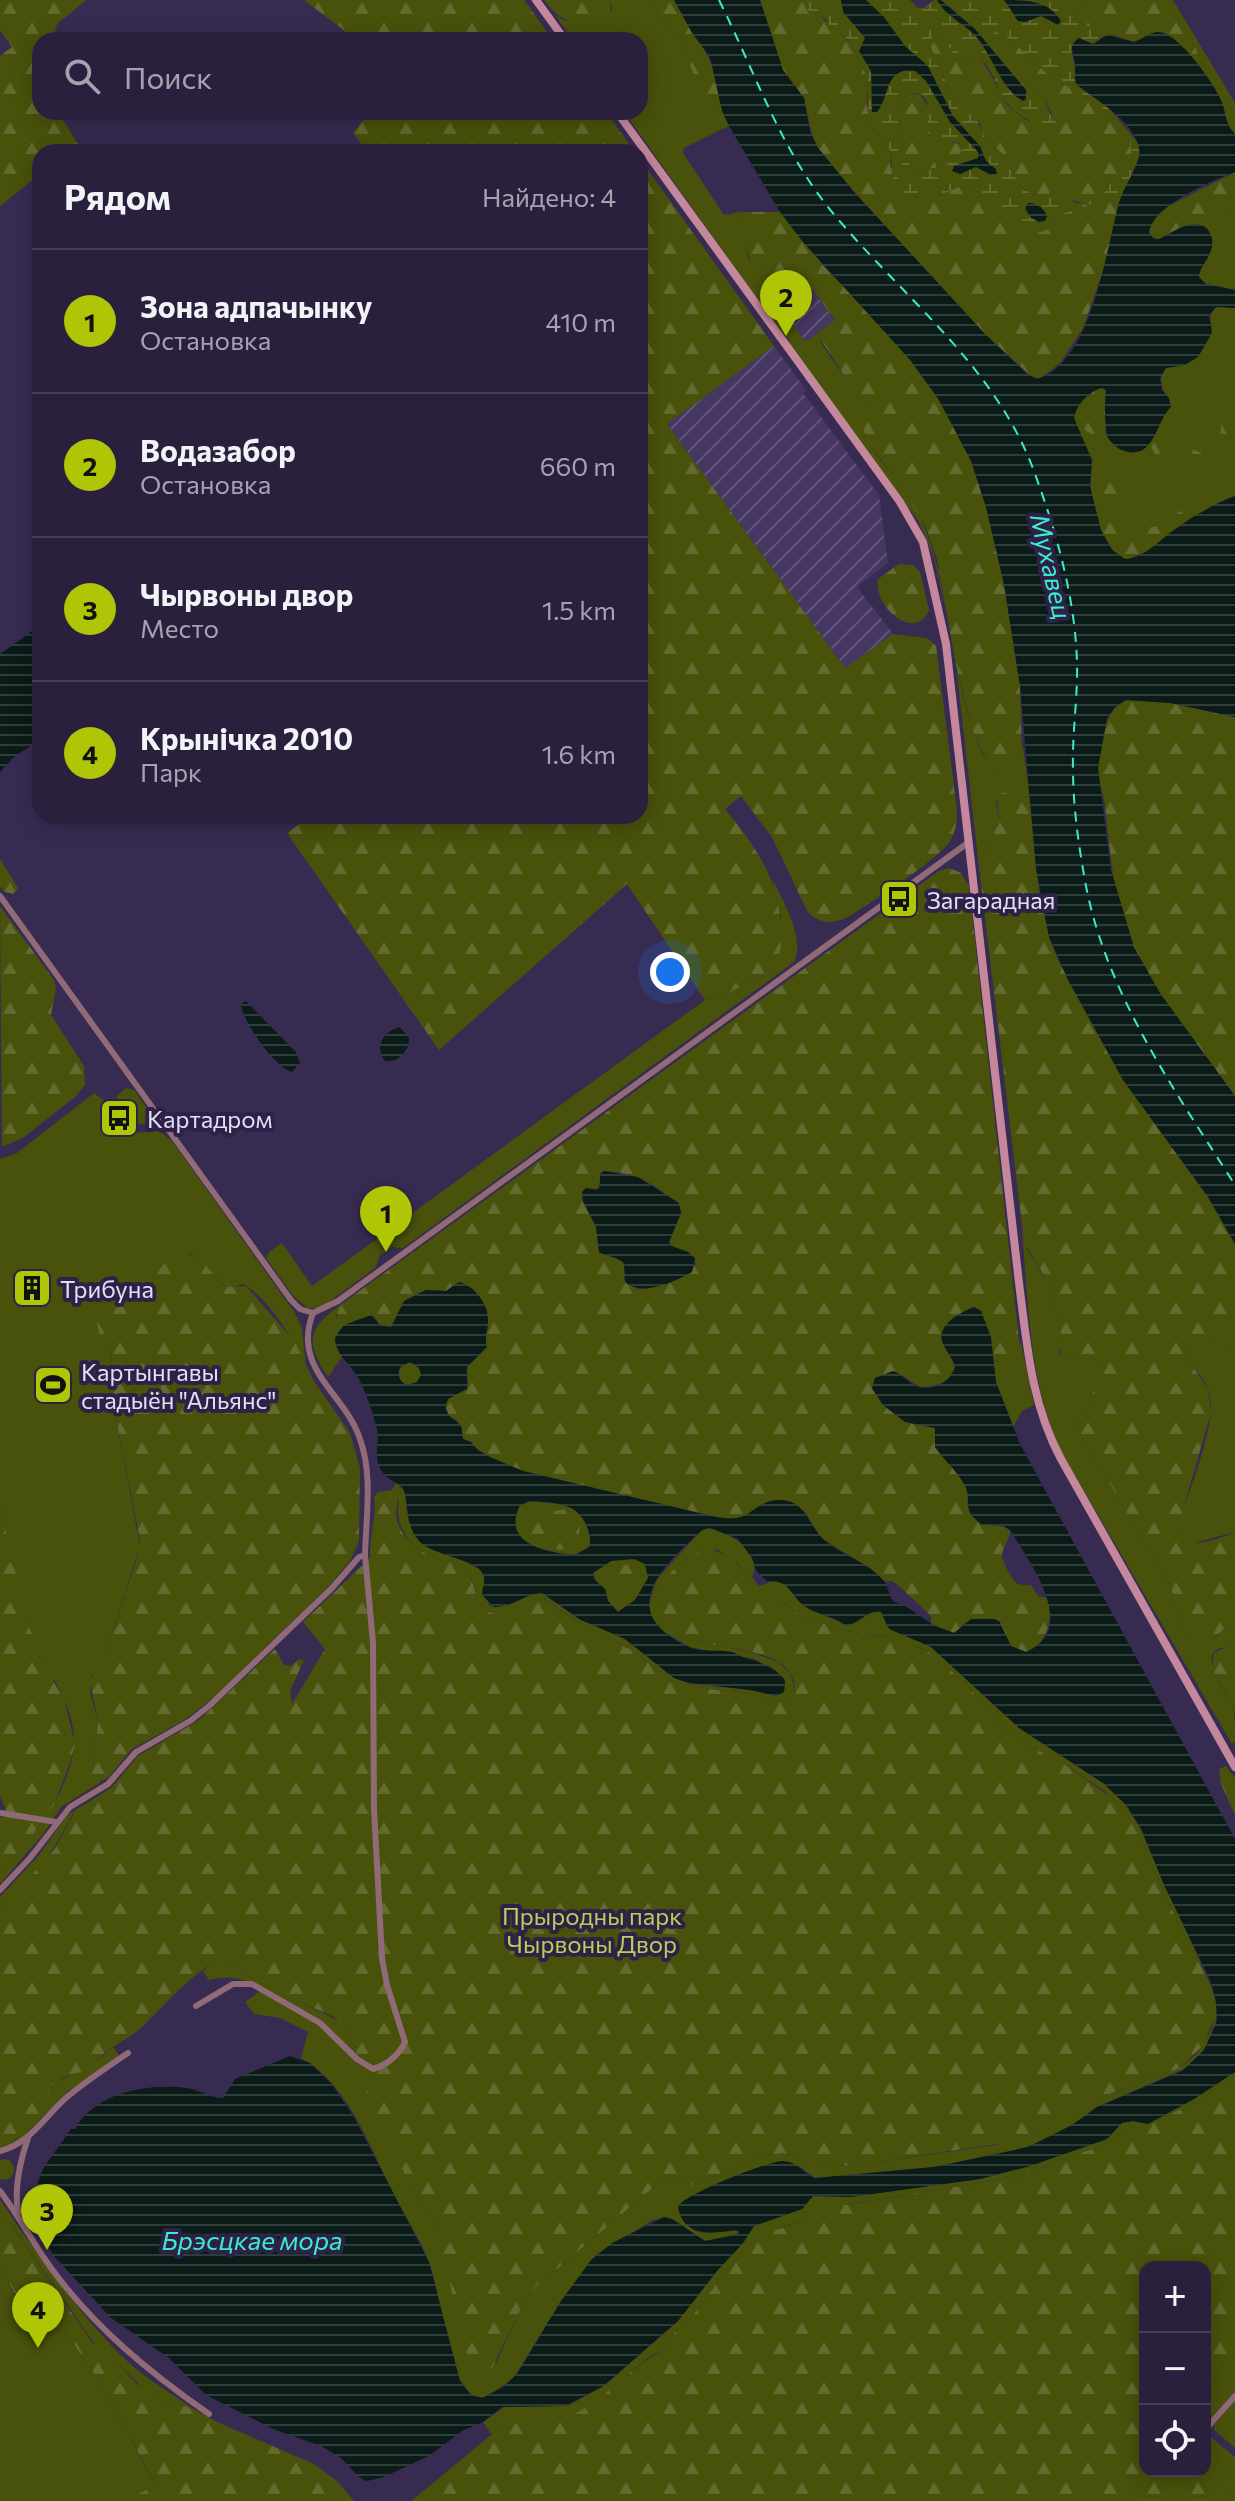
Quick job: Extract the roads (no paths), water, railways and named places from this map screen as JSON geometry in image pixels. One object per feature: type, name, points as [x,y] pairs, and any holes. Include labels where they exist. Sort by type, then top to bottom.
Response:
[{"type":"street","points":[[536,0],[559,32]]},
{"type":"street","points":[[623,120],[640,144]]},
{"type":"street","points":[[648,155],[900,502],[923,542],[946,644],[1029,1361],[1041,1415],[1061,1459],[1235,1767]]},
{"type":"street","points":[[0,896],[266,1267],[295,1305],[313,1313],[338,1301],[969,842]]},
{"type":"street","points":[[196,2006],[233,1984],[252,1984],[320,2023],[357,2059],[373,2069],[397,2054],[405,2042],[382,1958],[374,1809],[373,1643],[365,1555],[367,1477],[364,1451],[351,1420],[314,1365],[307,1338],[313,1313]]},
{"type":"street","points":[[0,1890],[75,1803],[108,1784],[136,1752],[190,1721],[209,1706],[332,1588],[359,1557],[365,1555]]},
{"type":"street","points":[[1,1813],[56,1822]]},
{"type":"street","points":[[0,2151],[28,2138],[65,2100],[128,2053]]},
{"type":"street","points":[[21,2220],[17,2188],[28,2138]]},
{"type":"street","points":[[0,2191],[58,2277],[103,2328],[147,2369],[209,2414]]},
{"type":"street","points":[[1211,2423],[1235,2396]]},
{"type":"water","name":"Мухавец","points":[[674,0],[760,0],[783,70],[804,98],[810,131],[818,148],[855,193],[985,334],[1027,374],[1037,379],[1056,369],[1084,329],[1102,275],[1119,203],[1140,151],[1124,122],[1077,85],[1073,44],[1079,38],[1093,44],[1107,35],[1135,42],[1155,32],[1166,34],[1194,59],[1221,100],[1227,122],[1235,134],[1235,172],[1171,204],[1160,213],[1149,233],[1154,239],[1159,239],[1189,225],[1201,225],[1207,229],[1212,238],[1212,247],[1199,277],[1206,284],[1235,290],[1235,308],[1216,307],[1209,316],[1212,333],[1198,357],[1185,365],[1166,368],[1160,378],[1171,407],[1144,449],[1124,451],[1107,436],[1104,388],[1085,398],[1074,418],[1092,460],[1090,486],[1101,530],[1112,550],[1125,559],[1145,552],[1195,516],[1235,496],[1235,717],[1170,703],[1126,700],[1115,707],[1107,719],[1098,768],[1111,870],[1134,947],[1160,993],[1235,1096],[1235,1244],[1208,1197],[1123,1080],[1068,980],[1049,937],[1036,869],[1020,686],[1004,584],[986,507],[971,461],[939,400],[911,361],[802,241],[780,212],[729,126],[722,111],[710,57],[692,33]]},
{"type":"water","points":[[841,0],[866,0],[884,17],[905,46],[928,66],[953,116],[980,146],[986,161],[996,169],[997,174],[991,175],[976,167],[960,174],[952,171],[954,166],[978,158],[978,152],[950,122],[926,81],[915,71],[898,73],[889,84],[877,112],[872,112],[871,71],[859,51],[865,38],[843,12]]},
{"type":"water","points":[[937,0],[941,0],[975,29],[1026,90],[1026,99],[1023,101],[1009,89],[978,39]]},
{"type":"water","points":[[1004,0],[1043,5],[1061,21],[1058,25],[1041,16],[1025,22],[1018,21]]},
{"type":"water","points":[[1028,203],[1042,209],[1047,216],[1045,221],[1039,222],[1030,217],[1025,208]]},
{"type":"water","points":[[31,632],[32,745],[15,756],[0,772],[0,654]]},
{"type":"water","points":[[246,1001],[296,1052],[300,1063],[292,1072],[277,1062],[253,1032],[241,1004]]},
{"type":"water","points":[[400,1027],[409,1038],[408,1047],[399,1058],[385,1061],[380,1050],[382,1040]]},
{"type":"water","points":[[604,1171],[638,1177],[679,1203],[681,1213],[669,1242],[695,1258],[692,1272],[668,1284],[649,1288],[625,1282],[624,1263],[599,1252],[596,1227],[583,1201],[582,1192],[586,1188],[596,1190],[600,1187],[600,1174]]},
{"type":"water","name":"Брэсцкае мора","points":[[459,1282],[465,1284],[480,1297],[488,1315],[487,1347],[467,1367],[467,1389],[448,1399],[445,1408],[449,1416],[461,1425],[463,1439],[478,1450],[523,1471],[716,1517],[738,1518],[762,1504],[788,1501],[802,1509],[827,1542],[877,1574],[885,1582],[893,1601],[935,1626],[954,1633],[971,1619],[995,1619],[1000,1622],[1011,1646],[1026,1652],[1042,1641],[1049,1627],[1050,1611],[1028,1558],[1010,1530],[1003,1526],[982,1525],[975,1519],[969,1509],[964,1484],[935,1447],[935,1428],[905,1422],[883,1405],[872,1388],[875,1378],[893,1371],[922,1388],[945,1382],[955,1367],[943,1344],[942,1331],[962,1312],[974,1307],[981,1311],[991,1337],[996,1382],[1020,1444],[1235,1839],[1235,2072],[1148,2124],[1133,2121],[1122,2123],[1107,2139],[1030,2166],[980,2179],[851,2197],[813,2196],[802,2209],[754,2226],[678,2321],[602,2387],[565,2406],[502,2407],[429,2456],[384,2477],[367,2481],[341,2458],[321,2446],[273,2429],[206,2395],[169,2358],[111,2318],[53,2255],[38,2226],[33,2194],[44,2167],[71,2129],[75,2129],[96,2106],[124,2093],[156,2087],[187,2088],[223,2098],[235,2079],[290,2056],[310,2063],[331,2083],[354,2117],[429,2262],[460,2381],[471,2395],[482,2398],[503,2387],[517,2374],[561,2301],[591,2260],[612,2243],[664,2217],[674,2220],[705,2241],[739,2234],[735,2230],[699,2231],[685,2223],[678,2206],[711,2186],[782,2161],[792,2163],[815,2178],[934,2167],[1028,2147],[1072,2125],[1097,2107],[1182,2071],[1204,2050],[1217,2021],[1210,1980],[1141,1829],[1127,1806],[1103,1783],[1019,1728],[931,1647],[889,1629],[881,1612],[871,1613],[845,1625],[813,1611],[803,1605],[785,1585],[767,1581],[757,1572],[752,1558],[738,1539],[710,1528],[702,1530],[660,1574],[649,1605],[654,1620],[666,1634],[689,1647],[733,1652],[772,1668],[785,1681],[784,1692],[777,1696],[689,1683],[674,1678],[625,1639],[579,1619],[542,1593],[494,1607],[482,1595],[484,1576],[481,1570],[419,1541],[409,1522],[403,1488],[380,1468],[378,1435],[370,1405],[357,1375],[338,1350],[335,1338],[344,1325],[371,1315],[380,1325],[391,1327],[404,1301],[426,1290],[446,1291]],"holes":[[[410,1362],[419,1368],[421,1375],[417,1382],[407,1385],[400,1380],[399,1373],[400,1367]],[[529,1501],[572,1508],[588,1529],[589,1547],[575,1555],[552,1552],[530,1544],[516,1529],[520,1505]],[[634,1559],[645,1564],[648,1578],[635,1600],[618,1612],[608,1601],[605,1589],[594,1579],[593,1573],[611,1561]]]},
{"type":"place","name":"Водазабор","points":[[786,336]]},
{"type":"place","name":"Загарадная","points":[[899,899]]},
{"type":"place","name":"Картадром","points":[[119,1118]]},
{"type":"place","name":"Зона адпачынку","points":[[386,1252]]},
{"type":"place","name":"Трибуна","points":[[32,1288]]},
{"type":"place","name":"Картынгавы стадыён \"Альянс\"","points":[[53,1385]]},
{"type":"place","name":"Чырвоны двор","points":[[47,2250]]},
{"type":"place","name":"Крынічка 2010","points":[[38,2348]]},
{"type":"park label","name":"Прыродны парк Чырвоны Двор","points":[[592,1929]]}]
